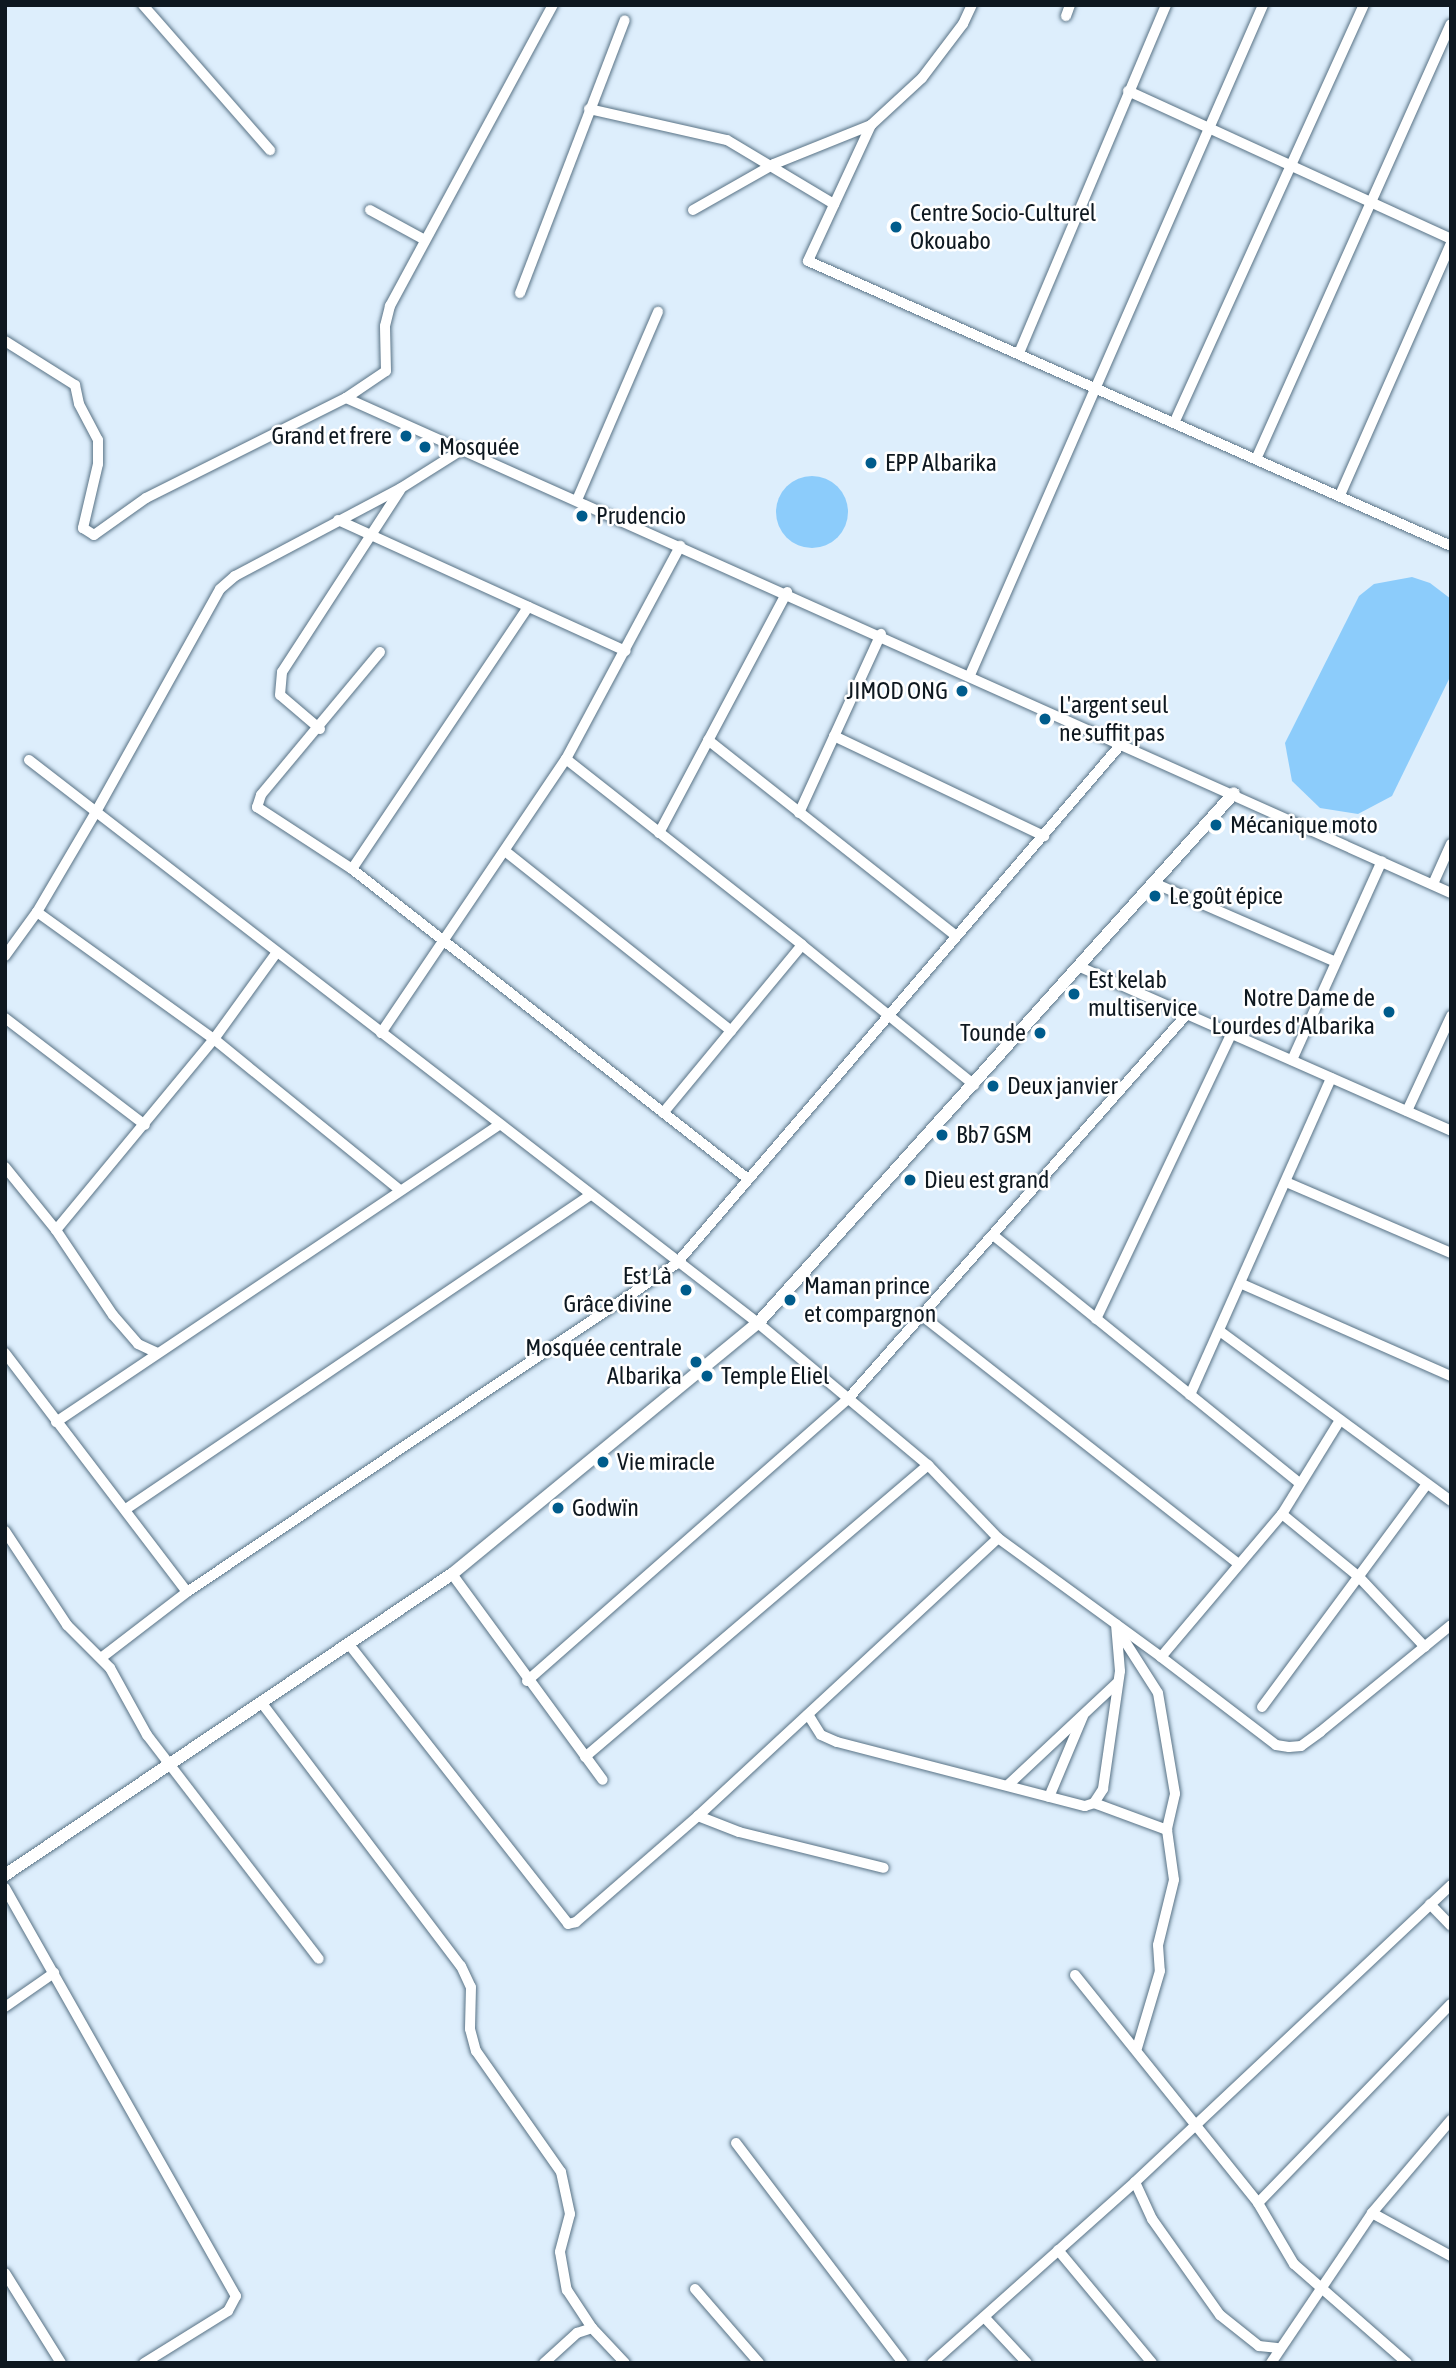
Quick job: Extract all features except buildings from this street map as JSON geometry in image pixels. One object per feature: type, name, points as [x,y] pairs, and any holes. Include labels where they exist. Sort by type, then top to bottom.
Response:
[{"type":"street","points":[[143,5],[270,150]]},
{"type":"street","points":[[5,341],[75,386],[79,404],[98,440],[98,464],[83,528],[94,534],[146,499],[346,398],[386,371],[387,316],[423,239],[553,5]]},
{"type":"street","points":[[693,210],[774,164],[871,125],[922,78],[963,24],[972,5]]},
{"type":"street","points":[[1066,16],[1070,5]]},
{"type":"street","points":[[1019,353],[1166,5]]},
{"type":"street","points":[[970,675],[1263,5]]},
{"type":"street","points":[[1175,421],[1364,5]]},
{"type":"street","points":[[520,293],[625,20]]},
{"type":"street","points":[[1257,457],[1451,24]]},
{"type":"street","points":[[1128,92],[1451,241],[1340,495]]},
{"type":"street","points":[[589,109],[727,140],[774,164],[834,204]]},
{"type":"street","points":[[871,125],[808,261],[1257,457],[1451,545]]},
{"type":"street","points":[[370,209],[423,239]]},
{"type":"street","points":[[577,500],[658,312]]},
{"type":"street","points":[[346,398],[881,634],[1451,893]]},
{"type":"street","points":[[5,956],[37,912],[97,810],[220,589],[235,576],[401,488],[463,449]]},
{"type":"street","points":[[320,729],[277,687],[282,672],[401,488]]},
{"type":"street","points":[[338,520],[626,651]]},
{"type":"street","points":[[381,1033],[566,759],[680,546]]},
{"type":"street","points":[[659,833],[787,592]]},
{"type":"street","points":[[352,869],[528,607]]},
{"type":"street","points":[[799,813],[881,634]]},
{"type":"street","points":[[380,652],[320,729],[261,795],[257,807],[352,869],[748,1179]]},
{"type":"street","points":[[834,736],[1044,836]]},
{"type":"street","points":[[708,740],[956,935]]},
{"type":"street","points":[[101,1658],[187,1592],[676,1264],[1122,743]]},
{"type":"street","points":[[566,759],[974,1085]]},
{"type":"street","points":[[30,760],[676,1264],[758,1323],[928,1465],[998,1538],[1276,1745],[1301,1746],[1451,1625]]},
{"type":"street","points":[[5,1875],[452,1574],[758,1323],[1234,793]]},
{"type":"street","points":[[1433,884],[1451,844]]},
{"type":"street","points":[[505,851],[731,1031]]},
{"type":"street","points":[[1292,1060],[1382,860]]},
{"type":"street","points":[[1154,883],[1336,962]]},
{"type":"street","points":[[37,912],[214,1039],[400,1191]]},
{"type":"street","points":[[663,1113],[802,945]]},
{"type":"street","points":[[56,1230],[214,1039],[277,951]]},
{"type":"street","points":[[1080,967],[1232,1032],[1451,1132]]},
{"type":"street","points":[[527,1681],[847,1400],[1188,1013]]},
{"type":"street","points":[[1407,1111],[1451,1017]]},
{"type":"street","points":[[5,1018],[145,1125]]},
{"type":"street","points":[[1096,1319],[1232,1032]]},
{"type":"street","points":[[1190,1395],[1221,1332],[1331,1079]]},
{"type":"street","points":[[56,1422],[499,1125]]},
{"type":"street","points":[[5,1167],[56,1230],[113,1315],[138,1344],[158,1353]]},
{"type":"street","points":[[1286,1182],[1451,1253]]},
{"type":"street","points":[[126,1509],[590,1196]]},
{"type":"street","points":[[993,1235],[1300,1484]]},
{"type":"street","points":[[1242,1284],[1451,1376]]},
{"type":"street","points":[[922,1315],[1237,1563]]},
{"type":"street","points":[[1221,1332],[1451,1501]]},
{"type":"street","points":[[5,1353],[187,1592]]},
{"type":"street","points":[[1161,1657],[1237,1563],[1282,1514],[1340,1420]]},
{"type":"street","points":[[584,1757],[928,1465]]},
{"type":"street","points":[[1262,1707],[1427,1484]]},
{"type":"street","points":[[1282,1514],[1359,1577],[1425,1647]]},
{"type":"street","points":[[5,1531],[48,1600],[101,1658],[147,1735],[319,1959]]},
{"type":"street","points":[[348,1643],[568,1924],[698,1816],[998,1538]]},
{"type":"street","points":[[452,1574],[527,1681],[603,1780]]},
{"type":"street","points":[[1117,1627],[1138,1655],[1158,1693],[1172,1757],[1175,1794],[1167,1829],[1174,1880],[1158,1945],[1160,1971],[1137,2048]]},
{"type":"street","points":[[1094,1803],[1103,1789],[1120,1671],[1117,1627]]},
{"type":"street","points":[[1120,1671],[1146,1646]]},
{"type":"street","points":[[1008,1785],[1118,1682]]},
{"type":"street","points":[[261,1702],[461,1966],[471,1987],[470,2029],[476,2051],[561,2172],[570,2214],[560,2252],[562,2276],[592,2328],[625,2363]]},
{"type":"street","points":[[1049,1797],[1085,1713]]},
{"type":"street","points":[[809,1716],[821,1735],[837,1742],[1085,1806],[1094,1803],[1167,1829]]},
{"type":"street","points":[[698,1816],[739,1832],[884,1868]]},
{"type":"street","points":[[932,2363],[985,2319],[1135,2182],[1451,1885]]},
{"type":"street","points":[[5,1888],[236,2296],[228,2311],[144,2363]]},
{"type":"street","points":[[1430,1904],[1451,1926]]},
{"type":"street","points":[[5,2007],[54,1973]]},
{"type":"street","points":[[1075,1975],[1137,2048],[1193,2125],[1258,2203],[1294,2264],[1407,2363]]},
{"type":"street","points":[[1258,2203],[1451,2004]]},
{"type":"street","points":[[1271,2363],[1277,2348],[1372,2213],[1451,2119]]},
{"type":"street","points":[[736,2143],[903,2363]]},
{"type":"street","points":[[1135,2182],[1152,2219],[1220,2315],[1259,2346],[1277,2348]]},
{"type":"street","points":[[1372,2213],[1451,2256]]},
{"type":"street","points":[[1058,2250],[1152,2363]]},
{"type":"street","points":[[5,2273],[61,2363]]},
{"type":"street","points":[[695,2289],[760,2363]]},
{"type":"street","points":[[985,2319],[1027,2363]]},
{"type":"street","points":[[544,2363],[577,2333],[592,2328]]},
{"type":"shaded area","points":[[819,476],[838,486],[846,498],[846,526],[838,538],[826,546],[805,548],[786,538],[778,526],[776,505],[786,486],[798,478]]},
{"type":"shaded area","points":[[1412,577],[1430,583],[1451,599],[1451,675],[1392,796],[1358,814],[1320,808],[1292,781],[1285,743],[1359,596],[1374,584]]},
{"type":"place","name":"Centre Socio-Culturel Okouabo","points":[[896,227]]},
{"type":"place","name":"Grand et frere","points":[[406,436]]},
{"type":"place","name":"Mosquée","points":[[425,447]]},
{"type":"place","name":"EPP Albarika","points":[[871,463]]},
{"type":"place","name":"Prudencio","points":[[582,516]]},
{"type":"place","name":"JIMOD ONG","points":[[962,691]]},
{"type":"place","name":"L'argent seul ne suffit pas","points":[[1045,719]]},
{"type":"place","name":"Mécanique moto","points":[[1216,825]]},
{"type":"place","name":"Le goût épice","points":[[1155,896]]},
{"type":"place","name":"Est kelab multiservice","points":[[1074,994]]},
{"type":"place","name":"Notre Dame de Lourdes d'Albarika","points":[[1389,1012]]},
{"type":"place","name":"Tounde","points":[[1040,1033]]},
{"type":"place","name":"Deux janvier","points":[[993,1086]]},
{"type":"place","name":"Bb7 GSM","points":[[942,1135]]},
{"type":"place","name":"Dieu est grand","points":[[910,1180]]},
{"type":"place","name":"Est Là Grâce divine","points":[[686,1290]]},
{"type":"place","name":"Maman prince et compargnon","points":[[790,1300]]},
{"type":"place","name":"Mosquée centrale Albarika","points":[[696,1362]]},
{"type":"place","name":"Temple Eliel","points":[[707,1376]]},
{"type":"place","name":"Vie miracle","points":[[603,1462]]},
{"type":"place","name":"Godwïn","points":[[558,1508]]}]
